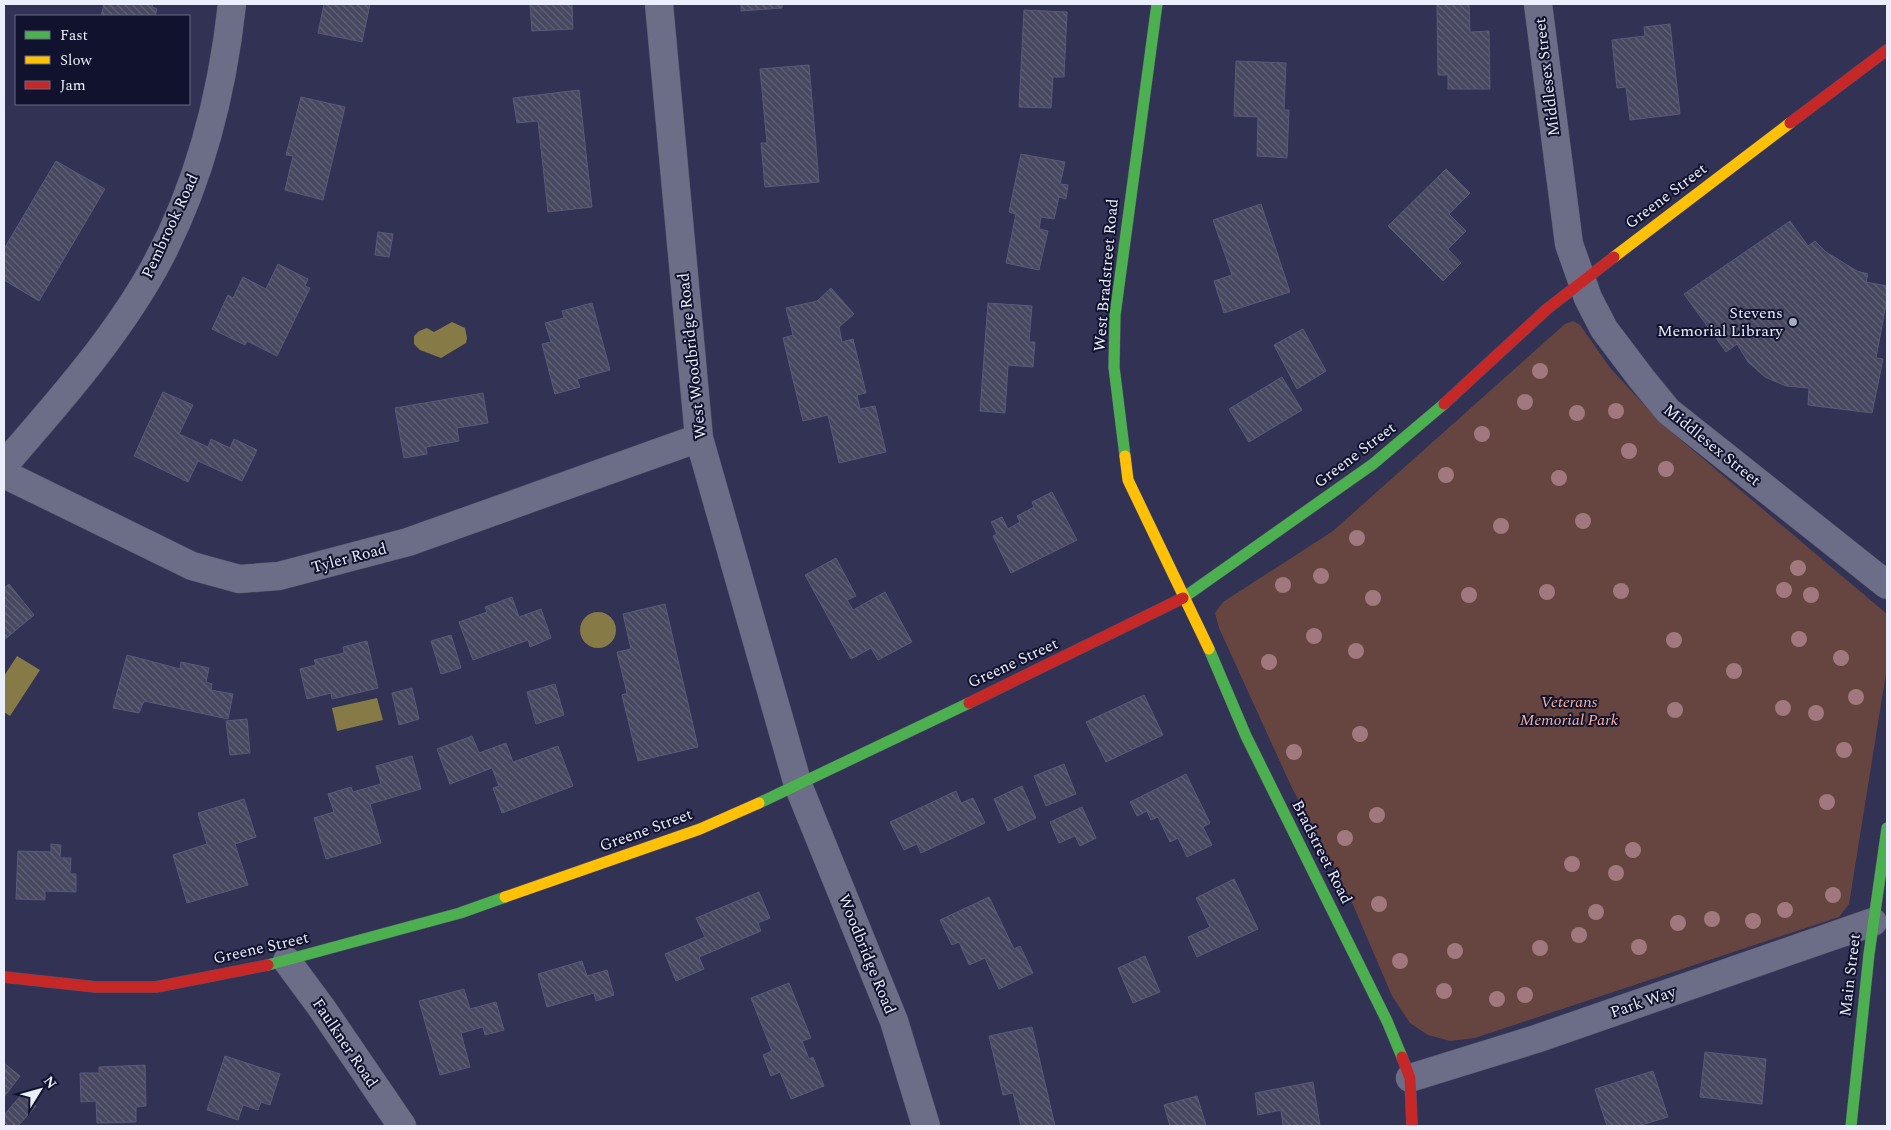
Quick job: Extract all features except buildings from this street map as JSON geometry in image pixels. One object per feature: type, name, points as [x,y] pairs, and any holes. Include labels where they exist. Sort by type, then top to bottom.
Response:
[{"type":"street","name":"Pembrook Road","points":[[4,465],[64,396],[153,270],[177,218],[206,144],[228,38],[232,4]]},
{"type":"street","name":"West Woodbridge Road","points":[[658,4],[699,438],[798,785]]},
{"type":"street","name":"West Bradstreet Road","points":[[1157,4],[1115,315],[1114,366],[1128,480],[1183,598]]},
{"type":"street","name":"Middlesex Street","points":[[1538,4],[1569,244],[1582,282],[1604,329],[1640,378],[1668,411],[1887,585]]},
{"type":"street","name":"Greene Street","points":[[4,977],[96,987],[156,988],[287,960],[436,920],[512,896],[700,829],[798,785],[1183,598],[1373,464],[1453,397],[1547,309],[1887,50]]},
{"type":"street","name":"Tyler Road","points":[[4,474],[192,566],[240,579],[279,576],[408,542],[699,438]]},
{"type":"street","name":"Bradstreet Road","points":[[1183,598],[1194,614],[1246,736],[1387,1021],[1410,1078],[1412,1126]]},
{"type":"street","name":"Woodbridge Road","points":[[798,785],[894,1020],[926,1126]]},
{"type":"street","name":"Main Street","points":[[1852,1126],[1858,1047],[1873,922],[1887,828]]},
{"type":"street","name":"Park Way","points":[[1410,1078],[1536,1039],[1873,922]]},
{"type":"street","name":"Faulkner Road","points":[[287,960],[402,1126]]},
{"type":"green space","name":"Veterans Memorial Park","points":[[1573,321],[1580,325],[1611,369],[1662,424],[1887,614],[1887,667],[1849,904],[1839,917],[1475,1038],[1450,1041],[1428,1035],[1410,1023],[1392,996],[1351,900],[1292,788],[1219,628],[1215,613],[1223,602],[1333,531],[1565,324]]},
{"type":"shaded area","points":[[452,322],[465,328],[466,343],[441,358],[420,350],[414,344],[414,336],[419,331],[427,328],[434,332]]},
{"type":"shaded area","points":[[598,612],[605,613],[611,617],[615,623],[615,637],[611,643],[605,647],[598,648],[591,647],[585,643],[581,637],[580,630],[581,623],[585,617],[591,613]]},
{"type":"shaded area","points":[[17,656],[40,670],[10,716],[4,712],[4,676]]},
{"type":"shaded area","points":[[377,698],[383,720],[337,731],[332,708]]},
{"type":"traffic: fast","points":[[1125,456],[1114,367],[1115,315],[1157,4]]},
{"type":"traffic: fast","points":[[1183,598],[1373,464],[1444,404]]},
{"type":"traffic: fast","points":[[1209,649],[1246,736],[1387,1021],[1402,1057]]},
{"type":"traffic: fast","points":[[759,803],[969,703]]},
{"type":"traffic: fast","points":[[1851,1126],[1869,954],[1887,828]]},
{"type":"traffic: fast","points":[[268,965],[460,913],[505,897]]},
{"type":"traffic: slow","points":[[1614,257],[1790,123]]},
{"type":"traffic: slow","points":[[1125,456],[1128,480],[1209,649]]},
{"type":"traffic: slow","points":[[505,897],[700,829],[759,803]]},
{"type":"traffic: jam","points":[[1790,123],[1887,50]]},
{"type":"traffic: jam","points":[[1444,404],[1547,309],[1614,257]]},
{"type":"traffic: jam","points":[[969,703],[1183,598]]},
{"type":"traffic: jam","points":[[4,977],[96,987],[156,987],[268,965]]},
{"type":"traffic: jam","points":[[1402,1057],[1410,1078],[1412,1126]]},
{"type":"place","name":"Stevens Memorial Library","points":[[1793,322]]}]
